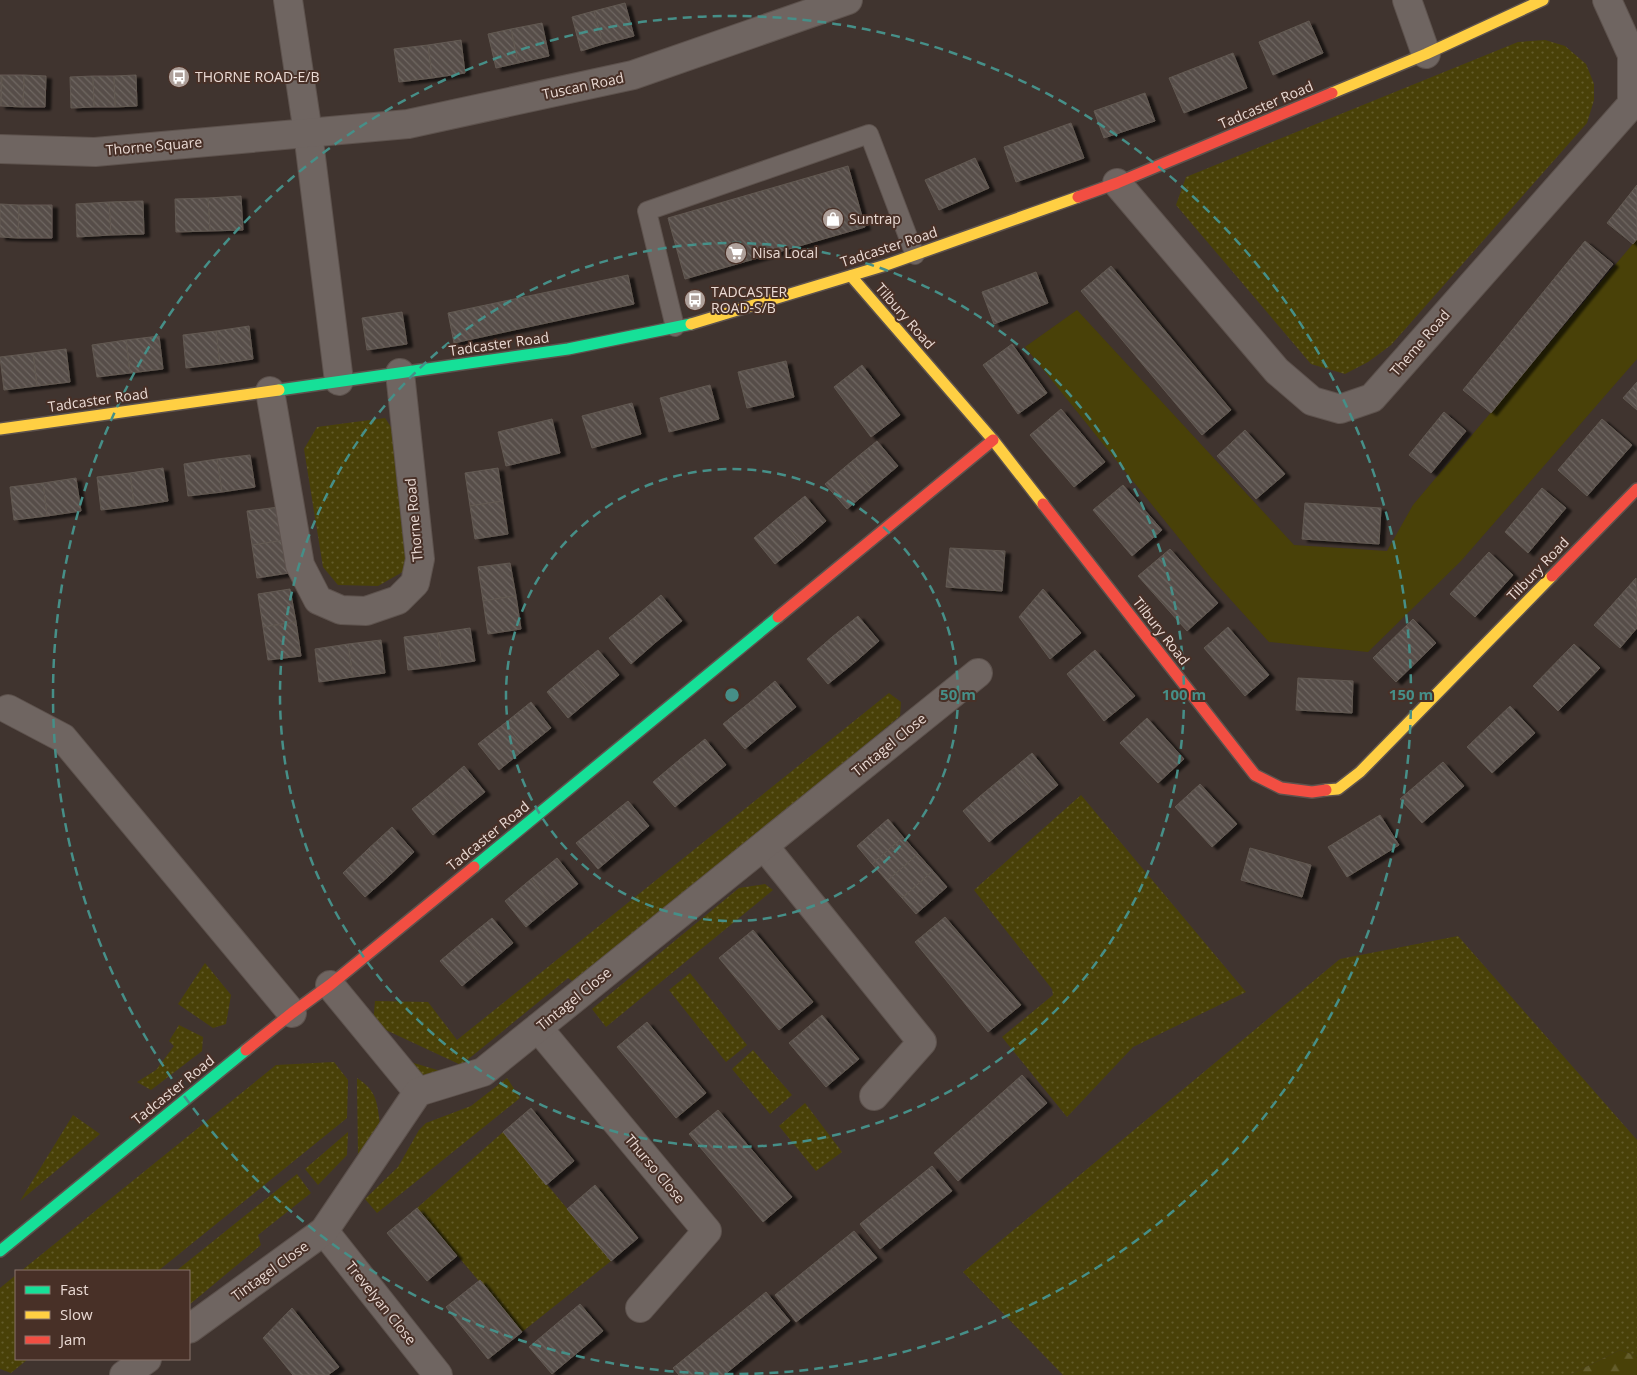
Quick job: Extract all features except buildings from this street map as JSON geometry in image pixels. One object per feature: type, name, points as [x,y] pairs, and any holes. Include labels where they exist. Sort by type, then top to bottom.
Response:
[{"type":"street","points":[[288,0],[308,133],[339,381]]},
{"type":"street","name":"Tuscan Road","points":[[308,133],[408,124],[634,75],[848,0]]},
{"type":"street","points":[[1407,0],[1426,54]]},
{"type":"street","name":"Tadcaster Road","points":[[0,429],[568,349],[696,323],[851,276],[1117,183],[1426,54],[1543,0]]},
{"type":"street","name":"Theme Road","points":[[1117,183],[1277,371],[1312,401],[1340,409],[1372,398],[1632,104],[1632,55],[1607,0]]},
{"type":"street","name":"Thorne Square","points":[[0,149],[94,152],[308,133]]},
{"type":"street","name":"Tilbury Road","points":[[851,276],[993,440],[1255,775],[1280,788],[1312,792],[1338,789],[1360,772],[1637,489]]},
{"type":"street","name":"Thorne Road","points":[[270,391],[300,565],[318,600],[341,610],[366,611],[398,600],[415,583],[420,559],[400,373]]},
{"type":"street","name":"Tadcaster Road","points":[[0,1251],[292,1013],[330,985],[993,440]]},
{"type":"street","name":"Tintagel Close","points":[[190,1327],[324,1231],[418,1092],[483,1072],[978,673]]},
{"type":"street","points":[[8,709],[63,738],[292,1013]]},
{"type":"street","points":[[764,846],[922,1042],[874,1096]]},
{"type":"street","points":[[330,985],[418,1092]]},
{"type":"street","name":"Thurso Close","points":[[538,1028],[707,1231],[640,1308]]},
{"type":"street","name":"Trevelyan Close","points":[[324,1231],[438,1375]]},
{"type":"street","points":[[124,1375],[146,1360]]},
{"type":"lane","points":[[675,327],[647,211],[869,134],[915,254]]},
{"type":"green space","points":[[1545,40],[1565,46],[1586,64],[1594,84],[1594,100],[1587,123],[1391,345],[1368,362],[1345,374],[1311,364],[1176,205],[1186,177],[1518,42]]},
{"type":"green space","points":[[1637,239],[1637,359],[1461,561],[1368,652],[1269,642],[1211,578],[1025,347],[1077,310],[1294,545],[1387,551],[1413,505]]},
{"type":"green space","points":[[385,418],[399,439],[411,550],[406,570],[378,586],[338,585],[323,567],[304,449],[317,427]]},
{"type":"green space","points":[[889,693],[901,702],[900,716],[577,984],[568,978],[461,1065],[373,1024],[375,1001],[428,1002],[457,1040]]},
{"type":"green space","points":[[1081,795],[1246,992],[1133,1047],[1067,1117],[1002,1037],[1053,995],[1052,989],[974,890]]},
{"type":"green space","points":[[765,884],[773,890],[606,1027],[592,1009],[739,888]]},
{"type":"green space","points":[[1458,936],[1637,1140],[1637,1356],[1620,1350],[1570,1375],[1063,1375],[963,1272],[1340,959]]},
{"type":"green space","points":[[205,963],[231,995],[226,1024],[213,1028],[178,1004]]},
{"type":"green space","points":[[690,973],[747,1045],[726,1062],[669,990]]},
{"type":"green space","points":[[179,1025],[203,1037],[202,1051],[151,1090],[137,1082],[156,1070],[174,1046],[169,1041]]},
{"type":"green space","points":[[753,1050],[792,1095],[770,1114],[732,1069]]},
{"type":"green space","points":[[387,1055],[464,1078],[433,1087]]},
{"type":"green space","points":[[334,1062],[348,1080],[347,1118],[159,1270],[22,1270],[276,1065]]},
{"type":"green space","points":[[357,1078],[369,1088],[375,1098],[380,1124],[358,1156]]},
{"type":"green space","points":[[507,1078],[520,1098],[377,1213],[365,1199],[398,1167],[419,1130],[426,1123],[471,1106]]},
{"type":"green space","points":[[805,1103],[842,1152],[816,1171],[779,1126]]},
{"type":"green space","points":[[73,1115],[100,1134],[20,1201]]},
{"type":"green space","points":[[348,1132],[347,1155],[318,1185],[305,1169]]},
{"type":"green space","points":[[503,1132],[611,1261],[522,1332],[417,1208]]},
{"type":"green space","points":[[297,1174],[311,1193],[258,1235],[261,1245],[190,1304],[190,1270],[177,1270]]},
{"type":"green space","points":[[15,1276],[15,1360],[27,1360],[11,1373],[0,1369],[0,1288]]},
{"type":"green space","points":[[1620,1350],[1637,1356],[1637,1375],[1570,1375]]},
{"type":"traffic: fast","points":[[279,390],[568,349],[691,324]]},
{"type":"traffic: fast","points":[[474,867],[778,617]]},
{"type":"traffic: fast","points":[[0,1251],[246,1050]]},
{"type":"traffic: slow","points":[[1332,93],[1426,54],[1543,0]]},
{"type":"traffic: slow","points":[[691,324],[886,265],[1078,197]]},
{"type":"traffic: slow","points":[[851,276],[993,440],[1043,504]]},
{"type":"traffic: slow","points":[[0,429],[279,390]]},
{"type":"traffic: slow","points":[[1326,790],[1338,789],[1360,772],[1552,576]]},
{"type":"traffic: jam","points":[[1078,197],[1117,183],[1332,93]]},
{"type":"traffic: jam","points":[[778,617],[993,440]]},
{"type":"traffic: jam","points":[[1552,576],[1637,489]]},
{"type":"traffic: jam","points":[[1043,504],[1255,775],[1281,788],[1312,792],[1326,790]]},
{"type":"traffic: jam","points":[[246,1050],[330,985],[474,867]]},
{"type":"place","name":"THORNE ROAD-E/B","points":[[179,77]]},
{"type":"place","name":"Suntrap","points":[[833,219]]},
{"type":"place","name":"Nisa Local","points":[[736,253]]},
{"type":"place","name":"TADCASTER ROAD-S/B","points":[[695,300]]}]
